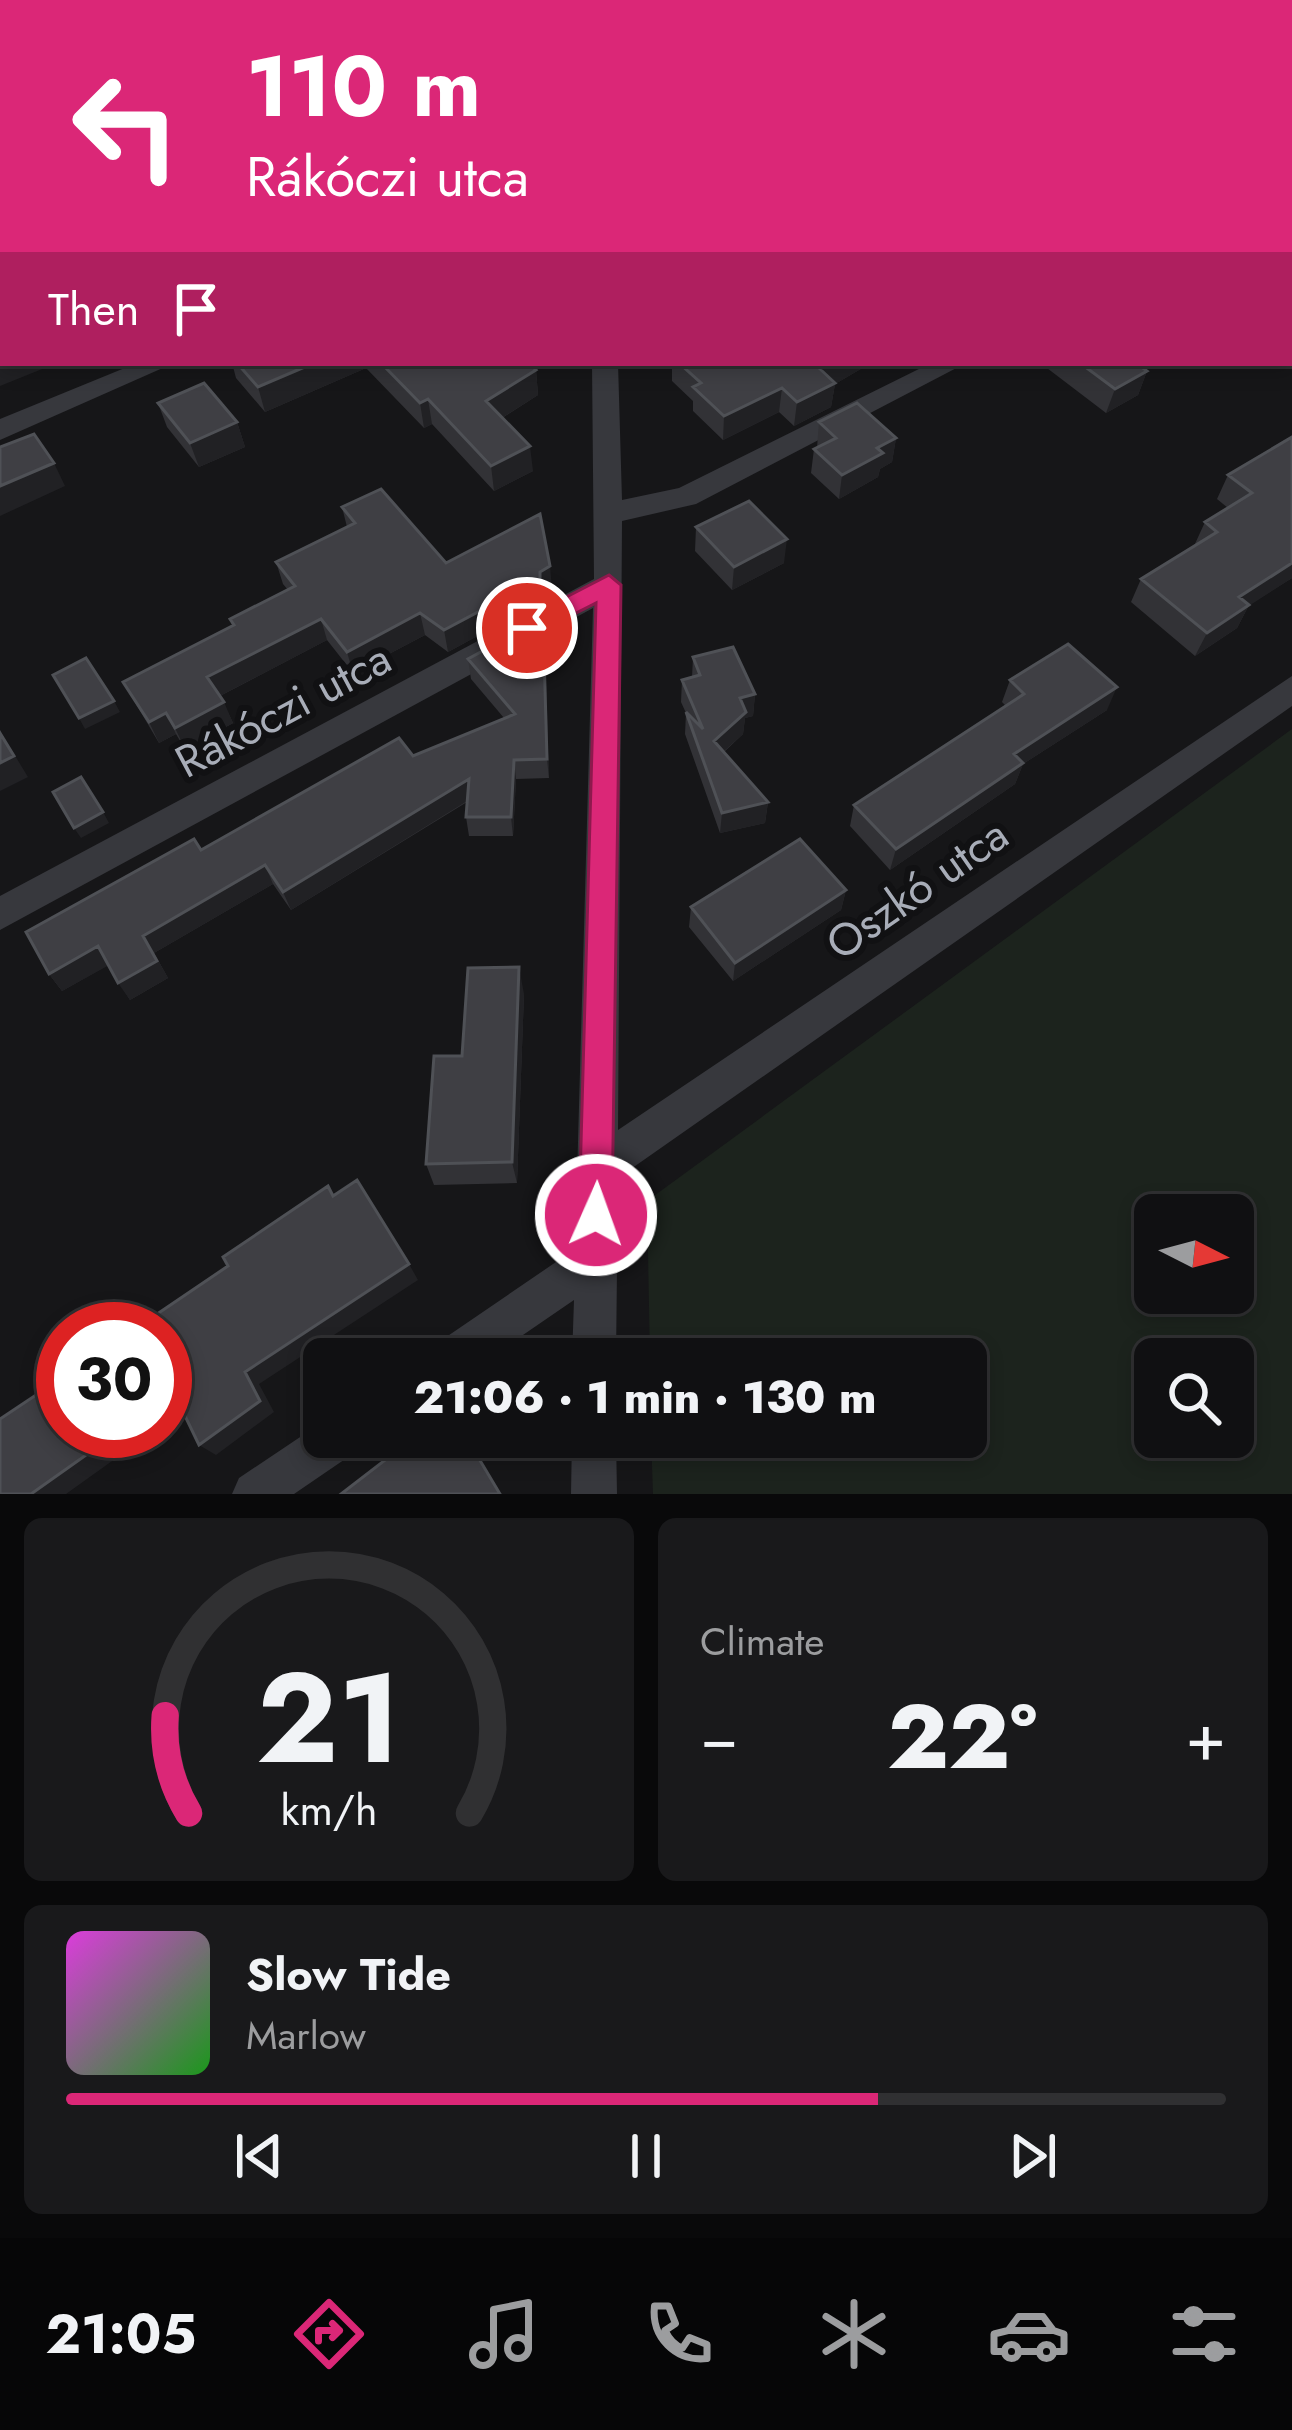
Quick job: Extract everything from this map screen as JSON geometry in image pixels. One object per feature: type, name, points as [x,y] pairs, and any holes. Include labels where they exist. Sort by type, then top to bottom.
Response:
[{"type":"street","points":[[0,430],[154,366]]},
{"type":"street","points":[[594,1338],[609,585],[605,366]]},
{"type":"street","points":[[608,514],[686,497],[946,366]]},
{"type":"street","name":"Rákóczi utca","points":[[0,914],[609,585]]},
{"type":"street","name":"Oszkó utca","points":[[597,1168],[1292,689]]},
{"type":"street","points":[[482,1338],[594,1261]]},
{"type":"street","points":[[255,1494],[307,1458]]},
{"type":"street","points":[[594,1458],[594,1494]]},
{"type":"shaded area","points":[[1292,729],[1292,1494],[653,1494],[652,1458],[987,1458],[987,1338],[650,1338],[647,1201]]},
{"type":"building","points":[[240,366],[307,366],[258,387]]},
{"type":"building","points":[[384,366],[532,366],[536,370],[486,401],[530,446],[491,466],[428,399],[420,403]]},
{"type":"building","points":[[682,366],[826,366],[820,369],[835,383],[797,402],[782,388],[724,416],[693,387],[701,383]]},
{"type":"building","points":[[1084,366],[1140,366],[1147,371],[1115,389]]},
{"type":"building","points":[[204,383],[237,422],[190,443],[158,403]]},
{"type":"building","points":[[857,403],[896,438],[877,448],[883,453],[842,475],[814,449],[836,438],[819,422]]},
{"type":"building","points":[[34,434],[54,463],[0,486],[0,447]]},
{"type":"building","points":[[1292,437],[1292,563],[1239,597],[1249,605],[1207,633],[1141,579],[1217,532],[1205,522],[1252,493],[1228,475]]},
{"type":"building","points":[[381,489],[446,563],[540,514],[550,566],[540,572],[540,579],[444,630],[420,613],[347,652],[321,619],[207,677],[224,702],[175,728],[166,713],[149,722],[123,682],[234,625],[230,619],[295,586],[276,562],[355,523],[342,507]]},
{"type":"building","points":[[749,501],[787,539],[734,567],[696,527]]},
{"type":"building","points":[[543,618],[547,759],[514,760],[511,817],[466,817],[469,779],[283,892],[265,865],[143,936],[157,961],[118,983],[98,946],[49,974],[26,932],[194,839],[201,850],[399,738],[413,756],[515,714],[468,659]]},
{"type":"building","points":[[1068,644],[1117,687],[1014,754],[1023,763],[896,849],[854,805],[1024,694],[1010,680]]},
{"type":"building","points":[[733,647],[755,694],[740,698],[746,712],[714,741],[768,802],[722,813],[686,712],[703,729],[682,680],[700,675],[693,657]]},
{"type":"building","points":[[86,658],[114,701],[79,718],[53,675]]},
{"type":"building","points":[[0,733],[14,756],[0,763]]},
{"type":"building","points":[[81,777],[103,812],[74,828],[53,792]]},
{"type":"building","points":[[800,839],[846,890],[735,963],[691,907]]},
{"type":"building","points":[[519,967],[512,1162],[426,1164],[434,1056],[462,1056],[468,968]]},
{"type":"building","points":[[357,1180],[409,1264],[245,1372],[260,1401],[199,1445],[192,1430],[192,1302],[175,1302],[228,1266],[223,1257],[328,1186],[333,1196]]},
{"type":"building","points":[[36,1395],[36,1458],[82,1458],[31,1494],[0,1494],[0,1419]]},
{"type":"building","points":[[388,1458],[479,1458],[500,1494],[341,1494]]},
{"type":"route","points":[[527,628],[609,585],[596,1215]]}]
